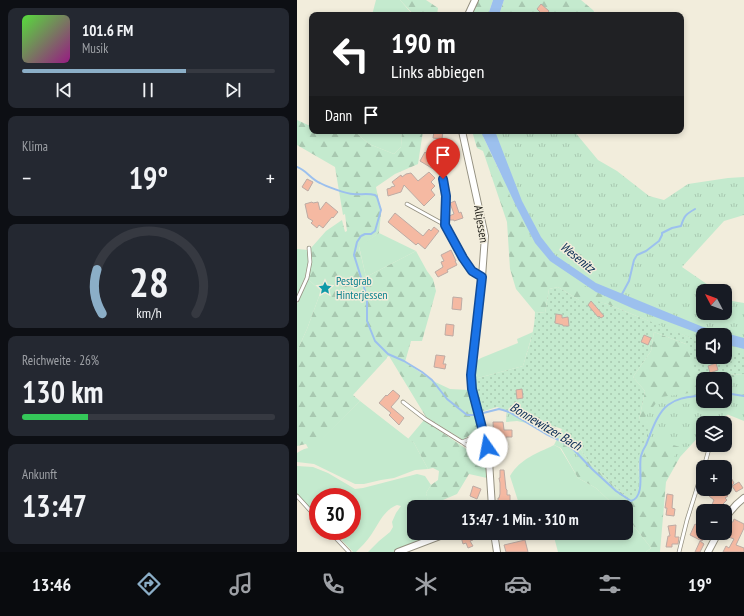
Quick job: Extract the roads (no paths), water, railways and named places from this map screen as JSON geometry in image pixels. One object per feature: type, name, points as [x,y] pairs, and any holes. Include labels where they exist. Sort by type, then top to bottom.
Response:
[{"type":"street","points":[[469,12],[475,0]]},
{"type":"street","name":"Altjessen","points":[[463,134],[485,236],[471,375],[472,389],[484,433],[489,461],[492,500]]},
{"type":"street","points":[[732,509],[744,498]]},
{"type":"street","points":[[398,552],[430,540]]},
{"type":"street","points":[[495,540],[497,552]]},
{"type":"street","points":[[708,552],[714,540]]},
{"type":"lane","points":[[443,179],[446,196],[445,225],[472,271],[482,277]]},
{"type":"lane","points":[[407,204],[445,225]]},
{"type":"lane","points":[[297,300],[307,278],[310,262],[309,248]]},
{"type":"lane","points":[[403,402],[425,419],[489,461]]},
{"type":"lane","points":[[462,442],[484,433]]},
{"type":"lane","points":[[679,552],[696,491]]},
{"type":"lane","points":[[297,496],[309,509]]},
{"type":"lane","points":[[338,540],[349,552]]},
{"type":"water","points":[[493,0],[504,0],[500,12],[489,12]]},
{"type":"water","points":[[482,134],[496,134],[522,201],[541,237],[555,255],[596,283],[707,328],[696,328],[696,332],[634,309],[596,292],[550,261],[535,243]]},
{"type":"water","points":[[732,335],[744,338],[744,349],[732,346]]},
{"type":"waterway","name":"Bonnewitzer Bach","points":[[297,167],[317,181],[331,188],[350,194],[372,194],[377,197],[381,210],[375,231],[371,234],[361,236],[357,242],[354,255],[367,299],[367,321],[375,341],[388,354],[404,361],[432,380],[447,399],[467,415],[475,415],[499,409],[509,412],[561,441],[574,450],[616,491],[631,501],[636,498],[640,488],[641,455],[661,413],[668,405],[676,400],[696,396]]},
{"type":"waterway","points":[[622,294],[629,281],[634,260],[637,255],[646,251],[659,241],[662,233],[672,228],[681,226],[683,220],[689,212],[695,209]]},
{"type":"waterway","name":"Bonnewitzer Bach","points":[[732,394],[744,396]]},
{"type":"place","name":"Pestgrab Hinterjessen","points":[[325,288]]},
{"type":"water label","name":"Wesenitz","points":[[578,257]]}]
